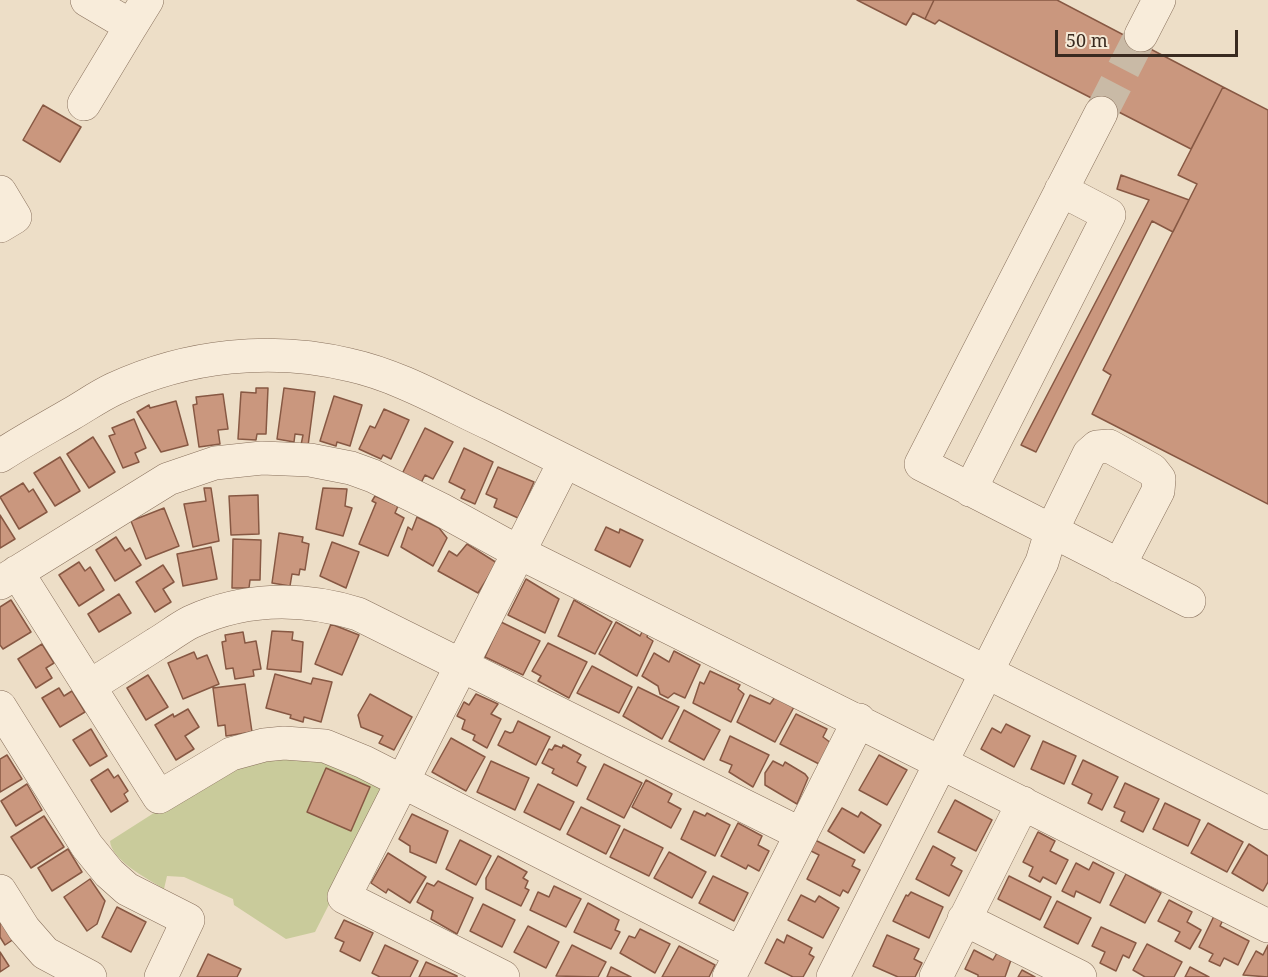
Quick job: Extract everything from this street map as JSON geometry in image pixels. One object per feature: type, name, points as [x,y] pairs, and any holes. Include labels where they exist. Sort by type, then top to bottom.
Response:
[{"type":"street","points":[[84,104],[139,13],[87,0]]},
{"type":"street","points":[[1141,35],[1159,0]]},
{"type":"street","points":[[1101,113],[921,464],[1050,532],[1189,601]]},
{"type":"street","points":[[970,490],[1109,215],[1061,190]]},
{"type":"street","points":[[0,192],[15,217],[0,226]]},
{"type":"street","points":[[0,456],[112,390],[140,378],[198,362],[260,355],[321,359],[362,368],[401,382],[565,461],[1268,813]]},
{"type":"street","points":[[832,977],[1042,562],[1050,532],[1089,454],[1097,447],[1109,446],[1152,470],[1158,479],[1158,491],[1119,566]]},
{"type":"street","points":[[859,720],[735,965],[403,782],[364,762],[325,746],[284,743],[264,745],[231,754],[159,797],[90,686],[9,577],[168,479],[215,463],[262,458],[310,460],[351,468],[373,476],[440,509],[520,553],[859,720],[1268,926]]},
{"type":"street","points":[[503,977],[344,897],[565,461]]},
{"type":"street","points":[[90,686],[190,623],[230,609],[263,602],[311,603],[358,614],[801,834]]},
{"type":"street","points":[[0,707],[87,846],[110,873],[127,889],[188,920],[161,977]]},
{"type":"street","points":[[936,977],[1023,803]]},
{"type":"street","points":[[0,891],[24,929],[39,965],[90,977]]},
{"type":"street","points":[[964,919],[1080,977]]},
{"type":"green space","points":[[305,756],[379,782],[384,796],[315,932],[286,939],[234,905],[233,899],[184,877],[167,876],[164,889],[123,862],[112,848],[110,841],[168,804],[245,762]]},
{"type":"building","points":[[857,0],[934,0],[925,19],[913,13],[906,25]]},
{"type":"building","points":[[934,0],[1057,0],[1223,87],[1191,149],[939,20],[935,24],[925,19]]},
{"type":"building","points":[[1223,87],[1268,110],[1268,504],[1092,414],[1111,375],[1103,370],[1197,184],[1178,175]]},
{"type":"building","points":[[43,105],[81,127],[60,162],[23,140]]},
{"type":"building","points":[[1121,175],[1189,200],[1173,232],[1152,221],[1036,452],[1021,445],[1149,200],[1117,189]]},
{"type":"building","points":[[256,388],[268,388],[266,434],[257,434],[256,440],[238,439],[241,392],[256,393]]},
{"type":"building","points":[[284,388],[315,392],[308,446],[301,445],[303,435],[295,434],[294,442],[277,439]]},
{"type":"building","points":[[223,394],[228,429],[218,430],[220,444],[199,447],[193,405],[197,404],[196,397]]},
{"type":"building","points":[[334,396],[362,405],[350,446],[337,442],[336,446],[320,441]]},
{"type":"building","points":[[176,401],[188,445],[161,452],[137,412],[149,405],[150,408]]},
{"type":"building","points":[[384,409],[409,420],[391,459],[383,455],[381,459],[359,449],[370,426],[375,428]]},
{"type":"building","points":[[134,419],[146,448],[135,453],[139,462],[123,468],[109,436],[115,434],[112,428]]},
{"type":"building","points":[[425,428],[453,442],[433,479],[425,475],[421,483],[402,474]]},
{"type":"building","points":[[93,437],[115,472],[89,488],[67,454]]},
{"type":"building","points":[[464,448],[493,462],[475,504],[461,498],[465,490],[449,482]]},
{"type":"building","points":[[60,457],[80,491],[55,506],[34,473]]},
{"type":"building","points":[[498,467],[534,482],[518,518],[494,507],[497,499],[486,494]]},
{"type":"building","points":[[23,483],[29,492],[33,489],[47,512],[19,529],[0,497]]},
{"type":"building","points":[[204,488],[211,488],[219,541],[193,547],[184,504],[206,501]]},
{"type":"building","points":[[323,488],[347,489],[345,506],[352,508],[343,536],[316,529]]},
{"type":"building","points":[[258,495],[259,534],[231,535],[229,496]]},
{"type":"building","points":[[375,496],[398,506],[395,513],[404,518],[388,556],[359,544],[376,503],[372,501]]},
{"type":"building","points":[[164,508],[179,546],[146,559],[131,521]]},
{"type":"building","points":[[0,515],[15,539],[0,548]]},
{"type":"building","points":[[417,517],[439,528],[447,538],[433,566],[401,547],[408,527],[412,530]]},
{"type":"building","points":[[606,527],[619,533],[620,529],[643,540],[630,567],[595,550]]},
{"type":"building","points":[[279,533],[303,537],[302,542],[309,544],[305,570],[300,569],[299,575],[292,574],[290,586],[272,583]]},
{"type":"building","points":[[116,537],[125,551],[130,548],[141,565],[115,581],[96,550]]},
{"type":"building","points":[[233,539],[261,540],[260,580],[250,580],[249,588],[232,588]]},
{"type":"building","points":[[332,542],[359,552],[346,588],[320,576]]},
{"type":"building","points":[[467,544],[497,563],[478,593],[438,571],[449,551],[457,556]]},
{"type":"building","points":[[211,547],[217,579],[183,586],[177,554]]},
{"type":"building","points":[[79,562],[85,571],[90,567],[104,590],[79,606],[59,575]]},
{"type":"building","points":[[163,565],[174,582],[163,589],[171,602],[155,612],[136,582]]},
{"type":"building","points":[[526,579],[559,599],[545,633],[508,615]]},
{"type":"building","points":[[119,594],[131,613],[99,632],[88,614]]},
{"type":"building","points":[[11,600],[31,632],[3,649],[0,645],[0,607]]},
{"type":"building","points":[[574,600],[612,622],[595,654],[558,636]]},
{"type":"building","points":[[501,622],[540,641],[523,675],[485,657]]},
{"type":"building","points":[[616,622],[640,636],[644,628],[649,631],[647,637],[653,641],[637,676],[599,654]]},
{"type":"building","points":[[331,624],[359,635],[342,675],[315,664]]},
{"type":"building","points":[[272,631],[293,632],[292,640],[303,642],[301,672],[267,669]]},
{"type":"building","points":[[243,632],[245,643],[256,641],[261,669],[253,670],[254,676],[235,679],[233,668],[226,669],[222,642],[226,641],[225,635]]},
{"type":"building","points":[[548,643],[587,662],[569,698],[538,681],[541,676],[532,671]]},
{"type":"building","points":[[42,644],[54,663],[46,668],[52,678],[36,688],[18,659]]},
{"type":"building","points":[[674,651],[700,665],[685,698],[674,693],[668,698],[660,694],[658,686],[642,676],[654,653],[669,662]]},
{"type":"building","points":[[194,652],[197,659],[207,655],[219,684],[183,699],[168,663]]},
{"type":"building","points":[[592,666],[632,687],[619,713],[577,693]]},
{"type":"building","points":[[710,671],[740,685],[738,689],[744,694],[731,722],[693,703],[700,682],[704,684]]},
{"type":"building","points":[[275,674],[311,684],[313,678],[332,682],[321,722],[304,717],[303,722],[290,718],[291,715],[266,708]]},
{"type":"building","points":[[148,675],[168,707],[146,720],[127,688]]},
{"type":"building","points":[[245,684],[252,732],[226,736],[225,725],[218,726],[213,688]]},
{"type":"building","points":[[638,687],[679,707],[662,739],[623,716]]},
{"type":"building","points":[[59,688],[64,696],[72,691],[85,712],[60,727],[42,698]]},
{"type":"building","points":[[370,694],[412,717],[394,750],[379,743],[383,736],[361,727],[358,715]]},
{"type":"building","points":[[476,694],[498,704],[491,714],[501,719],[487,748],[473,740],[475,735],[462,729],[465,720],[457,716],[464,702],[469,705]]},
{"type":"building","points":[[750,695],[770,704],[775,697],[794,707],[775,742],[737,722]]},
{"type":"building","points":[[188,709],[199,727],[185,736],[194,749],[176,760],[155,725],[173,714],[174,717]]},
{"type":"building","points":[[684,710],[720,730],[704,760],[669,741]]},
{"type":"building","points":[[796,714],[827,729],[823,737],[831,743],[819,764],[780,744]]},
{"type":"building","points":[[518,721],[550,737],[536,765],[498,745],[505,731],[513,732]]},
{"type":"building","points":[[1006,724],[1030,736],[1014,767],[981,749],[992,728],[1001,733]]},
{"type":"building","points":[[91,729],[107,756],[90,766],[73,740]]},
{"type":"building","points":[[730,736],[769,755],[753,787],[729,772],[732,765],[720,760]]},
{"type":"building","points":[[451,738],[485,757],[466,791],[432,772]]},
{"type":"building","points":[[1043,741],[1076,756],[1064,784],[1031,769]]},
{"type":"building","points":[[555,745],[562,748],[563,745],[581,755],[577,762],[586,767],[577,786],[552,773],[554,769],[542,763],[549,749],[552,750]]},
{"type":"building","points":[[7,755],[22,779],[0,792],[0,759]]},
{"type":"building","points":[[879,755],[907,770],[887,805],[859,790]]},
{"type":"building","points":[[1083,760],[1118,777],[1102,810],[1088,803],[1092,794],[1072,784]]},
{"type":"building","points":[[491,761],[529,778],[515,810],[477,792]]},
{"type":"building","points":[[773,761],[783,766],[785,762],[808,778],[797,804],[765,785],[765,773]]},
{"type":"building","points":[[604,764],[642,783],[624,818],[587,799]]},
{"type":"building","points":[[326,768],[370,787],[351,831],[307,812]]},
{"type":"building","points":[[108,769],[114,778],[118,775],[128,791],[124,794],[128,801],[111,812],[91,780]]},
{"type":"building","points":[[646,780],[672,794],[668,802],[681,809],[671,828],[632,807]]},
{"type":"building","points":[[1125,783],[1159,799],[1143,832],[1121,821],[1125,812],[1114,807]]},
{"type":"building","points":[[27,784],[42,810],[16,826],[1,801]]},
{"type":"building","points":[[538,784],[574,802],[560,830],[524,812]]},
{"type":"building","points":[[955,800],[992,820],[976,851],[938,832]]},
{"type":"building","points":[[1165,803],[1200,820],[1188,846],[1153,829]]},
{"type":"building","points":[[581,807],[620,826],[606,854],[567,834]]},
{"type":"building","points":[[842,808],[858,817],[861,812],[881,825],[864,853],[828,831]]},
{"type":"building","points":[[694,811],[705,816],[707,813],[730,825],[715,856],[681,839]]},
{"type":"building","points":[[412,814],[448,831],[436,863],[410,852],[410,846],[399,839]]},
{"type":"building","points":[[44,816],[64,847],[31,868],[11,837]]},
{"type":"building","points":[[738,823],[762,836],[758,845],[769,851],[759,871],[748,865],[746,869],[721,856]]},
{"type":"building","points":[[1208,823],[1243,842],[1227,872],[1191,853]]},
{"type":"building","points":[[624,829],[663,848],[649,876],[610,857]]},
{"type":"building","points":[[1038,832],[1055,841],[1050,851],[1068,860],[1056,884],[1043,877],[1040,882],[1029,876],[1033,867],[1023,862]]},
{"type":"building","points":[[460,840],[491,856],[476,885],[446,869]]},
{"type":"building","points":[[815,840],[855,860],[852,866],[860,870],[848,893],[843,890],[840,896],[807,879],[819,855],[809,850]]},
{"type":"building","points":[[1249,844],[1268,856],[1268,882],[1263,891],[1232,873]]},
{"type":"building","points":[[933,846],[955,858],[951,865],[962,871],[949,896],[916,879]]},
{"type":"building","points":[[68,849],[82,872],[52,891],[38,868]]},
{"type":"building","points":[[669,852],[706,872],[692,898],[654,878]]},
{"type":"building","points":[[388,853],[426,877],[410,903],[388,889],[386,893],[371,883]]},
{"type":"building","points":[[498,856],[527,872],[523,878],[528,881],[525,888],[529,890],[521,906],[486,889],[486,878]]},
{"type":"building","points":[[1093,862],[1114,873],[1100,903],[1076,891],[1074,897],[1062,891],[1076,863],[1089,870]]},
{"type":"building","points":[[1126,874],[1161,893],[1145,923],[1110,905]]},
{"type":"building","points":[[713,876],[748,893],[734,921],[699,903]]},
{"type":"building","points":[[1009,876],[1051,897],[1040,920],[998,899]]},
{"type":"building","points":[[90,879],[105,901],[97,924],[87,931],[64,897]]},
{"type":"building","points":[[438,881],[473,898],[457,934],[431,919],[433,911],[417,902],[427,883],[434,886]]},
{"type":"building","points":[[554,886],[581,899],[566,927],[530,910],[538,892],[549,897]]},
{"type":"building","points":[[911,892],[943,907],[929,938],[893,921],[906,895],[908,896]]},
{"type":"building","points":[[801,895],[815,902],[819,896],[839,908],[823,938],[788,920]]},
{"type":"building","points":[[1169,900],[1192,912],[1187,922],[1201,930],[1190,949],[1175,941],[1180,932],[1158,921]]},
{"type":"building","points":[[1057,901],[1091,918],[1078,944],[1044,927]]},
{"type":"building","points":[[588,903],[619,920],[615,930],[620,932],[611,949],[574,932]]},
{"type":"building","points":[[483,904],[515,920],[502,947],[470,931]]},
{"type":"building","points":[[117,907],[146,922],[131,952],[102,937]]},
{"type":"building","points":[[1214,916],[1223,920],[1220,926],[1249,941],[1238,965],[1224,958],[1220,966],[1209,961],[1213,954],[1199,947]]},
{"type":"building","points":[[0,920],[17,937],[5,945],[0,937]]},
{"type":"building","points":[[344,920],[373,933],[360,961],[340,951],[344,942],[335,938]]},
{"type":"building","points":[[528,926],[559,942],[546,968],[514,952]]},
{"type":"building","points":[[1101,927],[1136,943],[1129,958],[1123,955],[1116,971],[1100,963],[1105,952],[1092,946]]},
{"type":"building","points":[[640,929],[670,944],[655,973],[620,953],[629,936],[635,938]]},
{"type":"building","points":[[787,935],[812,948],[809,954],[814,957],[803,977],[793,977],[765,963],[777,939],[784,943]]},
{"type":"building","points":[[887,935],[919,949],[914,959],[922,963],[915,977],[898,977],[873,966]]},
{"type":"building","points":[[1147,944],[1182,962],[1174,977],[1145,977],[1133,970]]},
{"type":"building","points":[[385,945],[418,961],[410,977],[380,977],[372,973]]},
{"type":"building","points":[[572,945],[606,962],[598,977],[556,976]]},
{"type":"building","points":[[1268,945],[1268,977],[1243,975],[1256,951],[1263,955]]},
{"type":"building","points":[[679,946],[715,965],[709,977],[662,977]]},
{"type":"building","points":[[974,950],[993,960],[997,953],[1011,960],[1005,977],[978,977],[965,969]]},
{"type":"building","points":[[0,952],[9,966],[0,972]]},
{"type":"building","points":[[208,954],[241,969],[237,977],[197,977]]},
{"type":"building","points":[[426,962],[457,976],[457,977],[419,977]]},
{"type":"building","points":[[611,967],[631,977],[607,977]]},
{"type":"building","points":[[1190,967],[1209,977],[1185,977]]},
{"type":"building","points":[[1022,970],[1035,977],[1018,977]]},
{"type":"tunnel","points":[[1101,113],[1141,35]]}]
